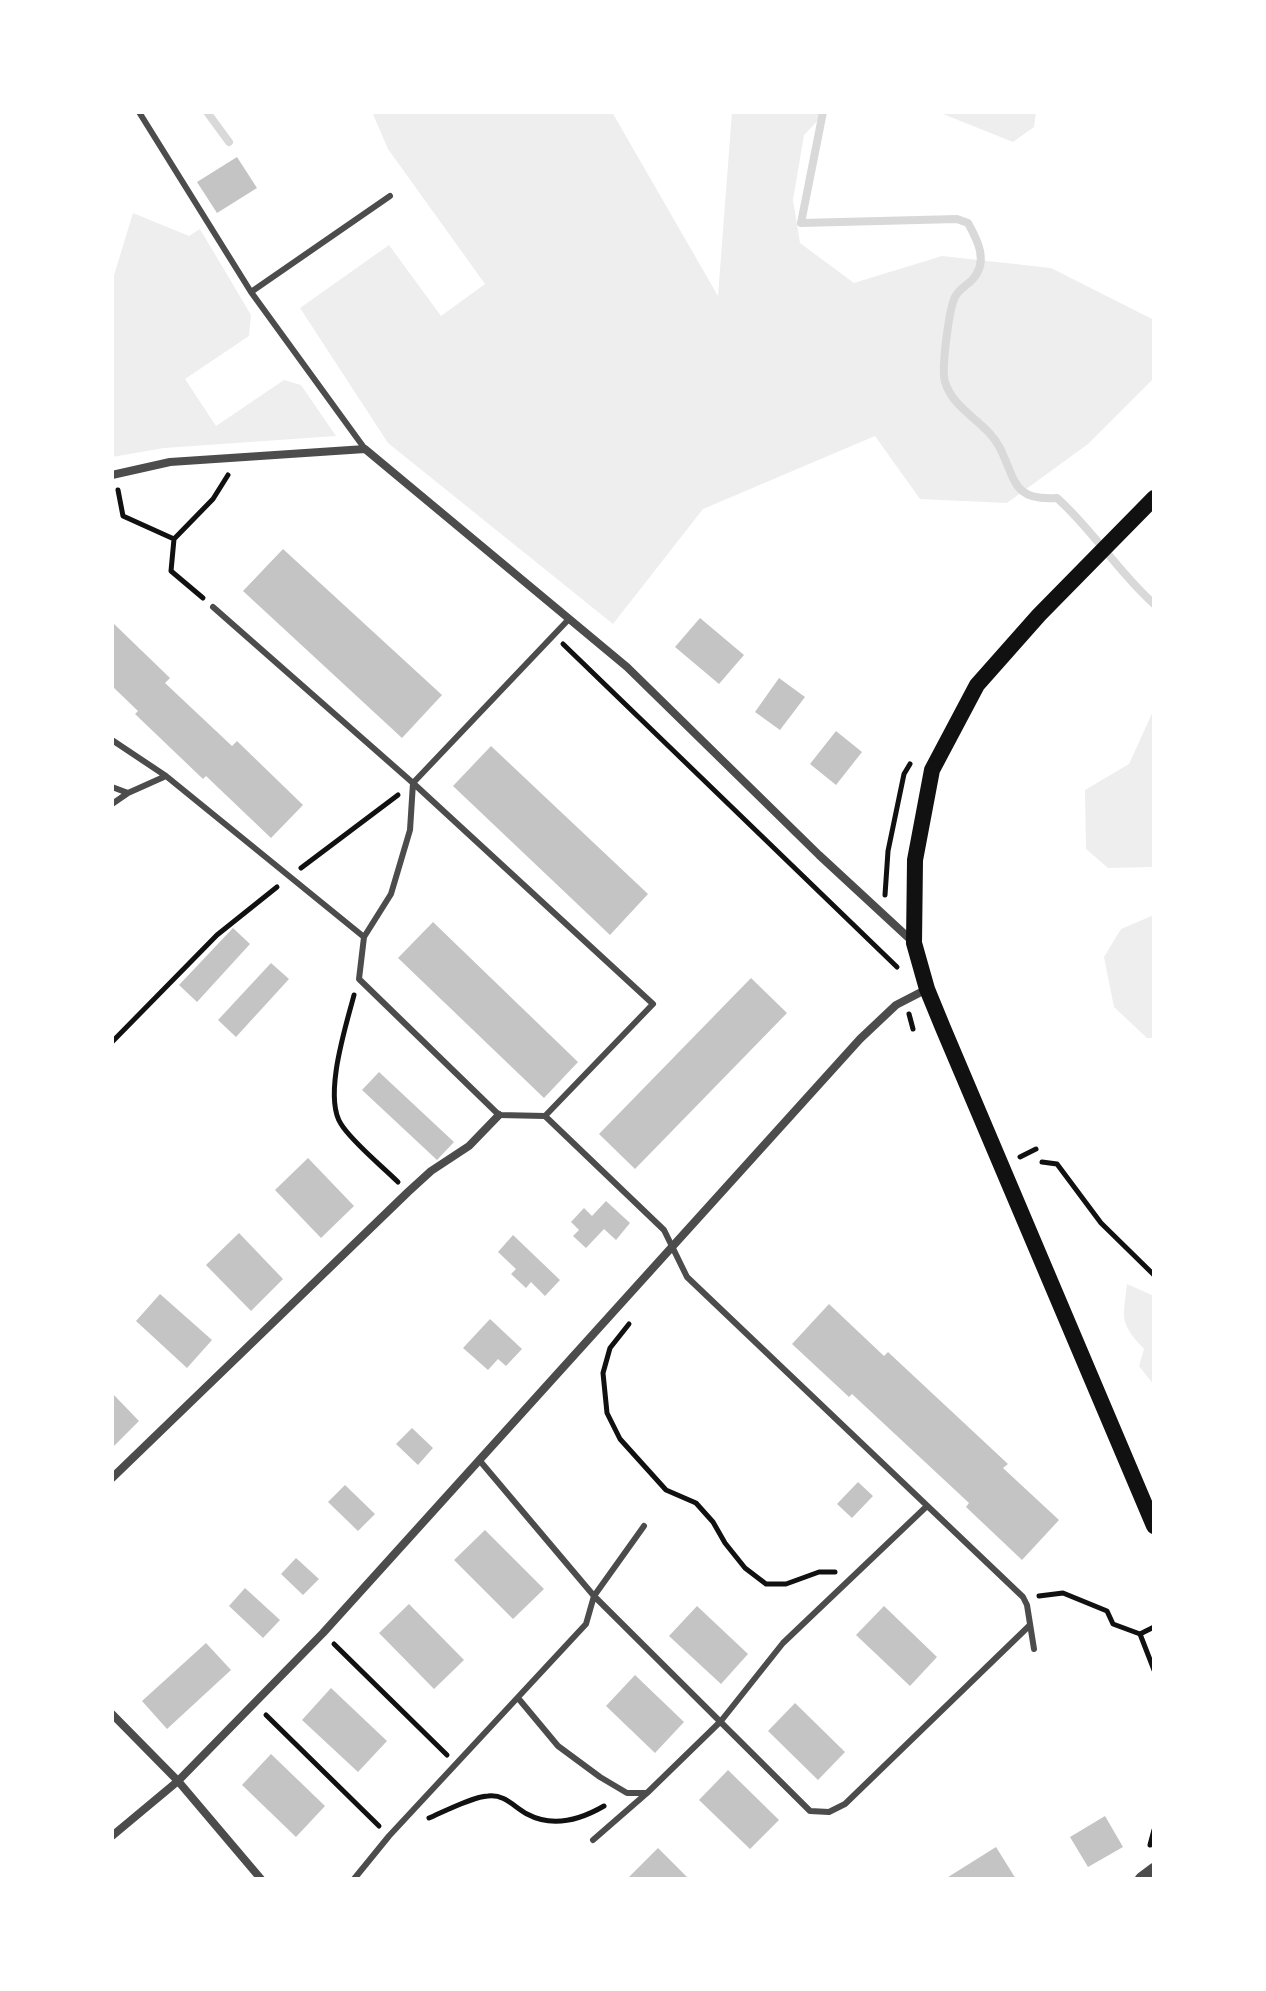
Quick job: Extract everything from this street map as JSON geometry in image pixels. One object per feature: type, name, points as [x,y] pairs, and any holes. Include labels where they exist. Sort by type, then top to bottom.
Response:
[{"type":"main road","points":[[1154,498],[1039,615],[977,685],[932,770],[915,860],[914,943],[927,989],[1154,1526]]},
{"type":"street","points":[[114,474],[170,462],[365,449],[627,667],[819,855],[914,943]]},
{"type":"street","points":[[112,1836],[178,1781],[323,1633],[860,1039],[896,1005],[927,989]]},
{"type":"street","points":[[112,1478],[408,1192],[431,1171],[469,1146],[499,1115]]},
{"type":"street","points":[[112,1714],[178,1781],[261,1879]]},
{"type":"street","points":[[1142,1879],[1154,1870]]},
{"type":"lane","points":[[139,112],[251,292],[365,449]]},
{"type":"lane","points":[[251,292],[390,196]]},
{"type":"lane","points":[[213,607],[413,783],[653,1004],[545,1116]]},
{"type":"lane","points":[[568,620],[413,783],[410,830],[391,894],[364,937],[359,979],[499,1115],[545,1116],[664,1230],[687,1277],[1023,1597],[1034,1649]]},
{"type":"lane","points":[[112,740],[166,776],[364,937]]},
{"type":"lane","points":[[112,804],[128,793],[166,776]]},
{"type":"lane","points":[[112,787],[128,793]]},
{"type":"lane","points":[[480,1461],[594,1596],[810,1811],[829,1812],[845,1804],[1030,1625]]},
{"type":"lane","points":[[593,1840],[721,1721],[783,1643],[927,1506]]},
{"type":"lane","points":[[354,1879],[389,1836],[586,1624],[594,1596],[644,1526]]},
{"type":"lane","points":[[518,1698],[558,1746],[600,1777],[627,1793],[647,1793]]},
{"type":"path","points":[[213,607],[171,571],[174,539],[213,499],[238,458]]},
{"type":"path","points":[[114,474],[123,516],[174,539]]},
{"type":"path","points":[[554,635],[897,967]]},
{"type":"path","points":[[112,1042],[217,935],[413,783]]},
{"type":"path","points":[[359,979],[337,1057],[334,1109],[341,1124],[408,1192]]},
{"type":"path","points":[[1042,1162],[1057,1164],[1101,1223],[1154,1275]]},
{"type":"path","points":[[637,1313],[610,1348],[603,1373],[607,1413],[620,1439],[666,1490],[696,1503],[745,1568],[766,1584],[786,1584],[819,1572],[859,1570]]},
{"type":"path","points":[[1023,1597],[1063,1593],[1107,1611],[1113,1624],[1140,1634],[1152,1658],[1154,1670]]},
{"type":"path","points":[[1140,1634],[1154,1627]]},
{"type":"path","points":[[323,1633],[456,1764]]},
{"type":"path","points":[[267,1715],[389,1836],[489,1795],[509,1800],[526,1814],[552,1823],[589,1815],[627,1793]]},
{"type":"path","points":[[1150,1845],[1154,1830]]},
{"type":"shaded area","points":[[372,112],[612,112],[718,296],[732,112],[826,112],[804,135],[793,200],[800,243],[854,283],[942,256],[1051,268],[1154,320],[1154,378],[1088,444],[1007,503],[920,499],[875,436],[703,509],[613,624],[388,443],[300,308],[389,245],[441,316],[485,284],[388,149]]},
{"type":"shaded area","points":[[938,112],[1036,112],[1034,127],[1013,142]]},
{"type":"shaded area","points":[[133,213],[189,236],[200,229],[251,315],[249,336],[185,379],[216,426],[284,380],[301,385],[336,436],[164,448],[112,457],[112,282]]},
{"type":"shaded area","points":[[1154,709],[1154,874],[1152,867],[1108,868],[1086,849],[1085,790],[1129,764]]},
{"type":"shaded area","points":[[1154,915],[1154,1038],[1147,1038],[1114,1007],[1104,957],[1121,929]]},
{"type":"shaded area","points":[[1127,1284],[1154,1296],[1154,1385],[1139,1366],[1144,1349],[1125,1320]]},
{"type":"building","points":[[237,157],[257,188],[217,213],[197,182]]},
{"type":"building","points":[[283,549],[442,695],[402,738],[243,591]]},
{"type":"building","points":[[700,618],[744,655],[719,684],[675,647]]},
{"type":"building","points":[[112,622],[170,678],[165,683],[232,746],[237,741],[303,805],[271,838],[135,714],[138,711],[112,686]]},
{"type":"building","points":[[779,678],[805,697],[780,730],[755,712]]},
{"type":"building","points":[[836,731],[862,752],[836,785],[810,764]]},
{"type":"building","points":[[491,746],[648,894],[610,935],[453,786]]},
{"type":"building","points":[[433,922],[578,1062],[544,1098],[398,958]]},
{"type":"building","points":[[233,928],[250,944],[197,1002],[179,985]]},
{"type":"building","points":[[271,963],[289,979],[236,1037],[218,1020]]},
{"type":"building","points":[[751,978],[787,1013],[635,1169],[599,1134]]},
{"type":"building","points":[[379,1072],[454,1142],[437,1160],[362,1090]]},
{"type":"building","points":[[308,1158],[354,1206],[321,1238],[275,1190]]},
{"type":"building","points":[[606,1201],[630,1223],[616,1240],[604,1229],[586,1248],[573,1236],[579,1230],[571,1222],[584,1208],[592,1216]]},
{"type":"building","points":[[239,1233],[283,1279],[251,1311],[206,1265]]},
{"type":"building","points":[[513,1235],[560,1280],[545,1296],[531,1282],[526,1288],[511,1274],[516,1269],[498,1252]]},
{"type":"building","points":[[160,1294],[212,1340],[187,1368],[136,1321]]},
{"type":"building","points":[[829,1304],[884,1356],[888,1352],[1008,1464],[1003,1468],[1059,1520],[1022,1560],[966,1507],[969,1503],[852,1394],[849,1397],[792,1344]]},
{"type":"building","points":[[490,1319],[522,1349],[506,1366],[498,1359],[488,1370],[463,1348]]},
{"type":"building","points":[[112,1393],[139,1421],[112,1448]]},
{"type":"building","points":[[412,1428],[433,1448],[418,1465],[396,1444]]},
{"type":"building","points":[[858,1482],[873,1496],[852,1518],[837,1504]]},
{"type":"building","points":[[345,1485],[375,1514],[358,1531],[328,1502]]},
{"type":"building","points":[[485,1530],[544,1589],[513,1619],[454,1560]]},
{"type":"building","points":[[296,1558],[319,1579],[303,1595],[281,1574]]},
{"type":"building","points":[[245,1588],[280,1620],[263,1638],[229,1606]]},
{"type":"building","points":[[409,1604],[464,1660],[434,1689],[379,1633]]},
{"type":"building","points":[[697,1606],[748,1654],[721,1684],[669,1636]]},
{"type":"building","points":[[884,1606],[937,1657],[910,1686],[856,1635]]},
{"type":"building","points":[[206,1643],[231,1670],[167,1729],[142,1701]]},
{"type":"building","points":[[635,1675],[684,1722],[655,1753],[606,1706]]},
{"type":"building","points":[[331,1688],[387,1741],[358,1772],[302,1720]]},
{"type":"building","points":[[795,1703],[845,1752],[818,1780],[768,1731]]},
{"type":"building","points":[[271,1754],[325,1806],[296,1837],[242,1785]]},
{"type":"building","points":[[728,1770],[779,1820],[750,1849],[699,1800]]},
{"type":"building","points":[[1105,1816],[1123,1847],[1088,1867],[1070,1837]]},
{"type":"building","points":[[996,1847],[1016,1879],[945,1879]]},
{"type":"building","points":[[658,1848],[689,1879],[627,1879]]},
{"type":"waterway","points":[[207,112],[229,142]]},
{"type":"waterway","points":[[823,112],[801,223],[957,219],[968,223],[981,259],[977,273],[958,292],[953,304],[944,365],[949,392],[994,439],[1018,486],[1032,496],[1057,498],[1154,604]]}]
